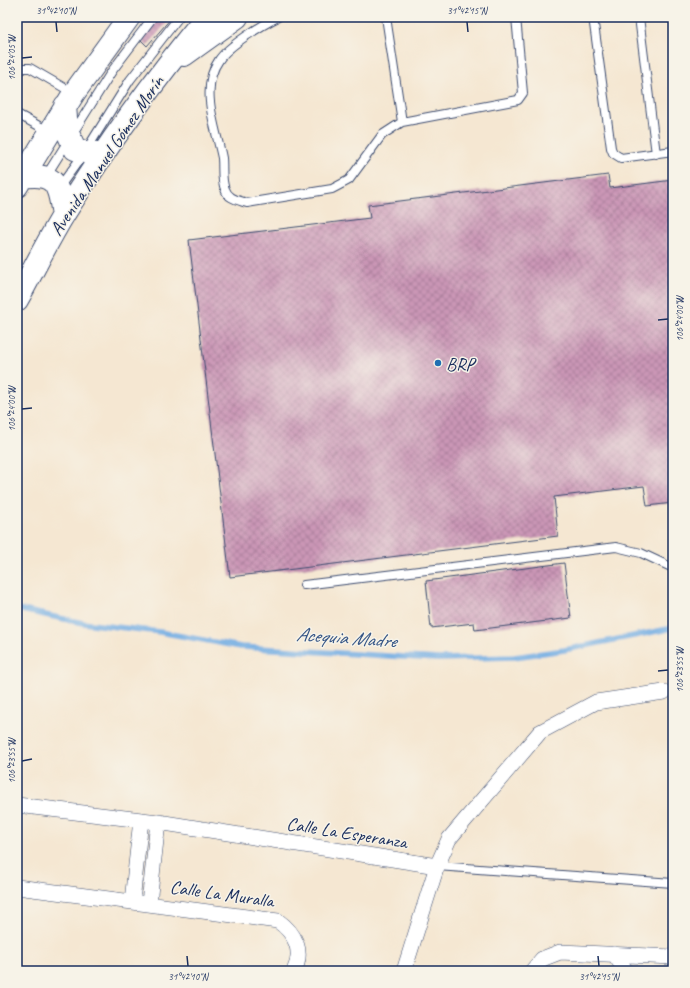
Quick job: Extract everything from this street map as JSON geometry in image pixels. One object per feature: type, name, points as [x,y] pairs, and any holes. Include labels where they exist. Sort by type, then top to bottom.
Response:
[{"type":"main road","name":"Avenida Manuel Gómez Morín","points":[[17,300],[63,216],[77,144],[70,100],[129,17]]},
{"type":"main road","name":"Avenida Manuel Gómez Morín","points":[[19,182],[77,144],[161,72],[206,17]]},
{"type":"main road","points":[[161,72],[237,17]]},
{"type":"main road","points":[[19,182],[37,175],[52,183],[61,196],[63,216]]},
{"type":"street","points":[[409,969],[437,866],[449,839],[540,732],[596,702],[664,692]]},
{"type":"street","name":"Calle La Esperanza","points":[[17,806],[158,822],[437,866]]},
{"type":"street","points":[[132,901],[141,820]]},
{"type":"street","name":"Calle La Muralla","points":[[149,903],[158,822]]},
{"type":"street","name":"Calle La Muralla","points":[[17,887],[278,921],[288,928],[296,941],[298,956],[294,971]]},
{"type":"street","points":[[532,971],[542,959],[560,952],[673,957]]},
{"type":"street","points":[[614,954],[626,971]]},
{"type":"lane","points":[[52,183],[77,144],[112,71],[153,17]]},
{"type":"lane","points":[[52,183],[77,144],[130,80],[179,17]]},
{"type":"lane","points":[[278,17],[230,48],[218,60],[210,82],[212,113],[222,159],[224,189],[234,199],[247,203],[338,187],[349,180],[382,135],[402,122],[518,100],[523,93],[516,17]]},
{"type":"lane","points":[[386,17],[402,122]]},
{"type":"lane","points":[[593,17],[611,148],[613,152],[621,158],[673,151]]},
{"type":"lane","points":[[639,17],[656,154]]},
{"type":"lane","points":[[17,74],[20,70],[30,68],[70,100]]},
{"type":"lane","points":[[17,114],[77,144]]},
{"type":"lane","points":[[304,584],[616,548],[641,553],[673,568]]},
{"type":"lane","name":"Calle La Esperanza","points":[[437,866],[673,884]]},
{"type":"building","points":[[158,17],[172,17],[147,46],[140,39]]},
{"type":"building","name":"BRP","points":[[608,175],[610,188],[673,180],[673,503],[647,506],[644,486],[554,497],[558,536],[230,577],[189,240],[370,218],[368,205]]},
{"type":"building","points":[[564,563],[571,618],[475,630],[474,623],[431,628],[426,581]]},
{"type":"waterway","name":"Acequia Madre","points":[[17,609],[83,623],[160,632],[241,647],[438,659],[514,657],[564,650],[673,628]]},
{"type":"place","name":"BRP","points":[[438,363]]}]
